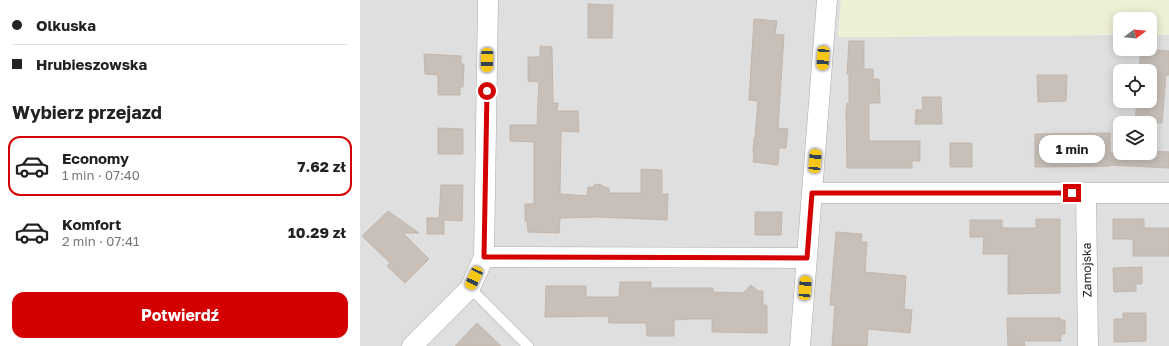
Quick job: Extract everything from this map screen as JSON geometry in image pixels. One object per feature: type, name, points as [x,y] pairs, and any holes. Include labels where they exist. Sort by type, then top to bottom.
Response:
[{"type":"street","points":[[412,346],[470,288],[484,257],[488,0]]},
{"type":"street","points":[[800,346],[827,0]]},
{"type":"street","points":[[812,193],[1169,193]]},
{"type":"street","name":"Zamojska","points":[[1086,193],[1088,346]]},
{"type":"street","points":[[484,257],[807,258]]},
{"type":"lane","points":[[470,288],[528,346]]},
{"type":"shaded area","points":[[360,0],[841,0],[838,37],[1113,35],[1113,56],[1157,56],[1157,35],[1169,35],[1169,346],[360,346]]},
{"type":"green space","points":[[841,0],[1169,0],[1169,35],[1157,35],[1157,12],[1113,12],[1113,35],[838,37]]},
{"type":"building","points":[[588,4],[613,5],[612,38],[588,38]]},
{"type":"building","points":[[754,19],[777,21],[775,34],[784,35],[778,128],[788,129],[786,148],[779,148],[778,165],[753,162],[758,101],[749,100]]},
{"type":"building","points":[[849,41],[864,41],[864,69],[873,69],[873,79],[879,79],[880,103],[869,103],[869,141],[920,141],[920,161],[912,161],[912,168],[847,168],[846,111],[847,103],[849,103],[849,74],[847,74]]},
{"type":"building","points":[[540,46],[552,47],[553,103],[558,103],[557,111],[578,111],[579,132],[561,131],[560,194],[587,196],[588,187],[593,187],[595,184],[609,188],[609,193],[641,193],[641,169],[662,170],[662,194],[668,194],[667,220],[598,217],[560,218],[559,233],[528,232],[527,221],[525,221],[525,204],[534,204],[534,142],[510,141],[510,125],[537,125],[539,82],[528,81],[528,57],[540,57]]},
{"type":"building","points":[[1157,50],[1169,51],[1169,75],[1166,75],[1162,123],[1157,123],[1157,116],[1136,116],[1136,108],[1157,108],[1157,64],[1140,64],[1140,56],[1157,56]]},
{"type":"building","points":[[424,54],[461,56],[461,64],[464,64],[463,87],[460,87],[460,95],[438,95],[438,75],[425,74]]},
{"type":"building","points":[[1037,75],[1067,75],[1066,101],[1038,102]]},
{"type":"building","points":[[922,97],[941,97],[942,124],[915,124],[916,110],[923,110]]},
{"type":"building","points":[[438,128],[463,129],[463,154],[438,154]]},
{"type":"building","points":[[1110,133],[1110,153],[1113,153],[1113,160],[1157,160],[1157,151],[1169,152],[1169,168],[1110,165],[1035,167],[1035,134]]},
{"type":"building","points":[[950,143],[972,143],[972,167],[950,167]]},
{"type":"building","points":[[441,185],[463,185],[462,221],[444,220],[444,234],[427,234],[427,218],[439,218]]},
{"type":"building","points":[[388,211],[419,233],[403,233],[429,259],[405,283],[387,266],[390,263],[362,236]]},
{"type":"building","points":[[755,212],[782,212],[781,235],[755,235]]},
{"type":"building","points":[[1036,219],[1060,219],[1060,293],[1008,294],[1008,254],[983,254],[984,237],[970,237],[970,220],[1002,220],[1002,228],[1036,228]]},
{"type":"building","points":[[1113,219],[1144,219],[1144,228],[1169,228],[1169,256],[1133,256],[1133,239],[1113,239]]},
{"type":"building","points":[[836,232],[862,234],[861,242],[867,242],[865,272],[906,276],[904,309],[912,310],[910,333],[868,329],[867,346],[832,346],[835,305],[830,305]]},
{"type":"building","points":[[1142,267],[1142,284],[1136,284],[1136,291],[1114,292],[1113,268]]},
{"type":"building","points":[[620,282],[651,282],[651,288],[713,288],[713,292],[743,293],[751,285],[758,291],[763,291],[763,305],[767,305],[767,333],[712,332],[712,319],[689,319],[674,320],[674,336],[647,336],[646,323],[609,323],[608,316],[545,317],[546,286],[586,286],[586,297],[619,297]]},
{"type":"building","points":[[1123,313],[1146,313],[1146,341],[1114,342],[1114,319],[1123,319]]},
{"type":"building","points":[[1007,318],[1060,318],[1060,320],[1065,320],[1065,334],[1061,334],[1061,341],[1024,341],[1025,346],[1008,346]]},
{"type":"building","points":[[477,323],[501,346],[455,346]]},
{"type":"route","points":[[487,91],[484,257],[807,258],[812,193],[1072,193]]}]
